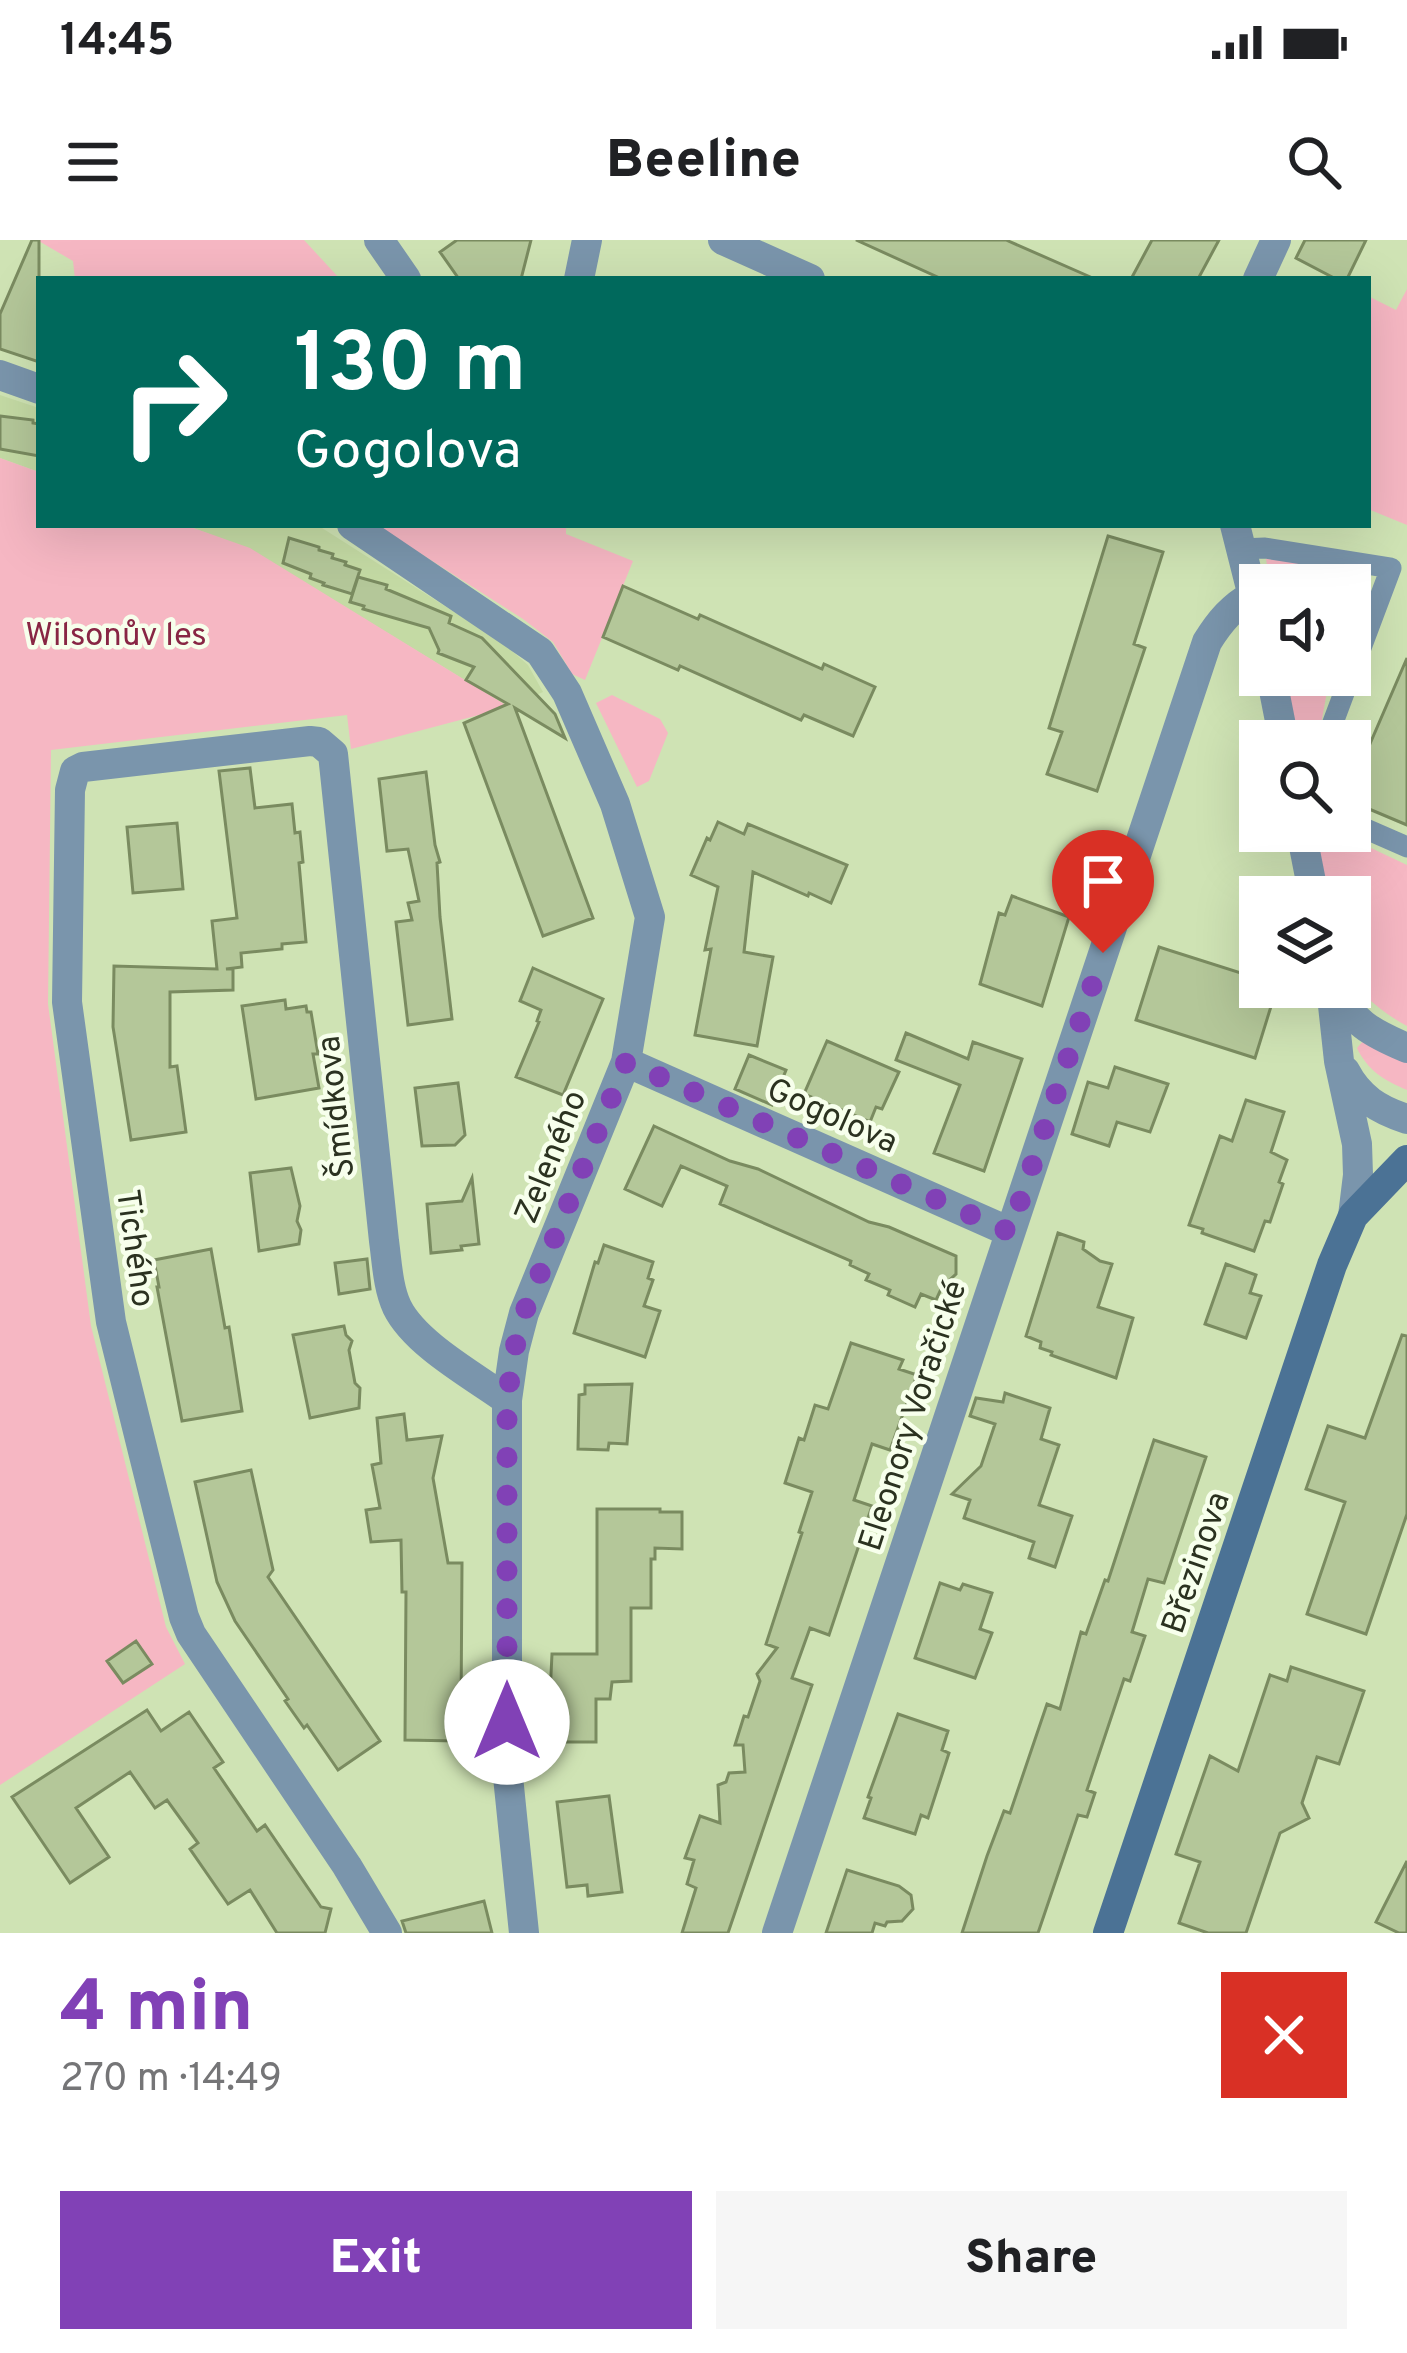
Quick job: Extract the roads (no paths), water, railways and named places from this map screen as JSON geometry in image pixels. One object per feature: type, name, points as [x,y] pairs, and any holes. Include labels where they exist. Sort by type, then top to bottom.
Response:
[{"type":"street","points":[[379,240],[404,276]]},
{"type":"street","points":[[580,276],[587,240]]},
{"type":"street","points":[[723,240],[804,276]]},
{"type":"street","points":[[1259,276],[1276,240]]},
{"type":"street","points":[[0,375],[36,388]]},
{"type":"street","name":"Zeleného","points":[[356,528],[540,652],[567,693],[615,804],[650,917],[626,1062],[524,1313],[507,1400],[507,1767],[524,1933]]},
{"type":"street","name":"Eleonory Voračické","points":[[777,1933],[1207,642],[1222,619],[1239,605]]},
{"type":"street","name":"Tichého","points":[[333,754],[320,742],[310,741],[75,771],[70,790],[67,1002],[111,1322],[184,1617],[387,1933]]},
{"type":"street","name":"Šmídkova","points":[[333,754],[392,1294],[416,1333],[507,1400]]},
{"type":"street","points":[[1334,1008],[1339,1061],[1357,1144],[1353,1216]]},
{"type":"street","points":[[1345,1008],[1372,1031],[1407,1048]]},
{"type":"street","points":[[1339,1061],[1352,1085],[1369,1102],[1407,1119]]},
{"type":"street","name":"Gogolova","points":[[626,1062],[1010,1232]]},
{"type":"street","points":[[1353,1216],[1407,1160]]},
{"type":"street","name":"Březinova","points":[[1108,1933],[1332,1264],[1353,1216]]},
{"type":"lane","points":[[1238,537],[1265,548],[1399,561],[1335,720]]},
{"type":"lane","points":[[1371,832],[1407,847]]},
{"type":"park label","name":"Wilsonův les","points":[[116,633]]}]
